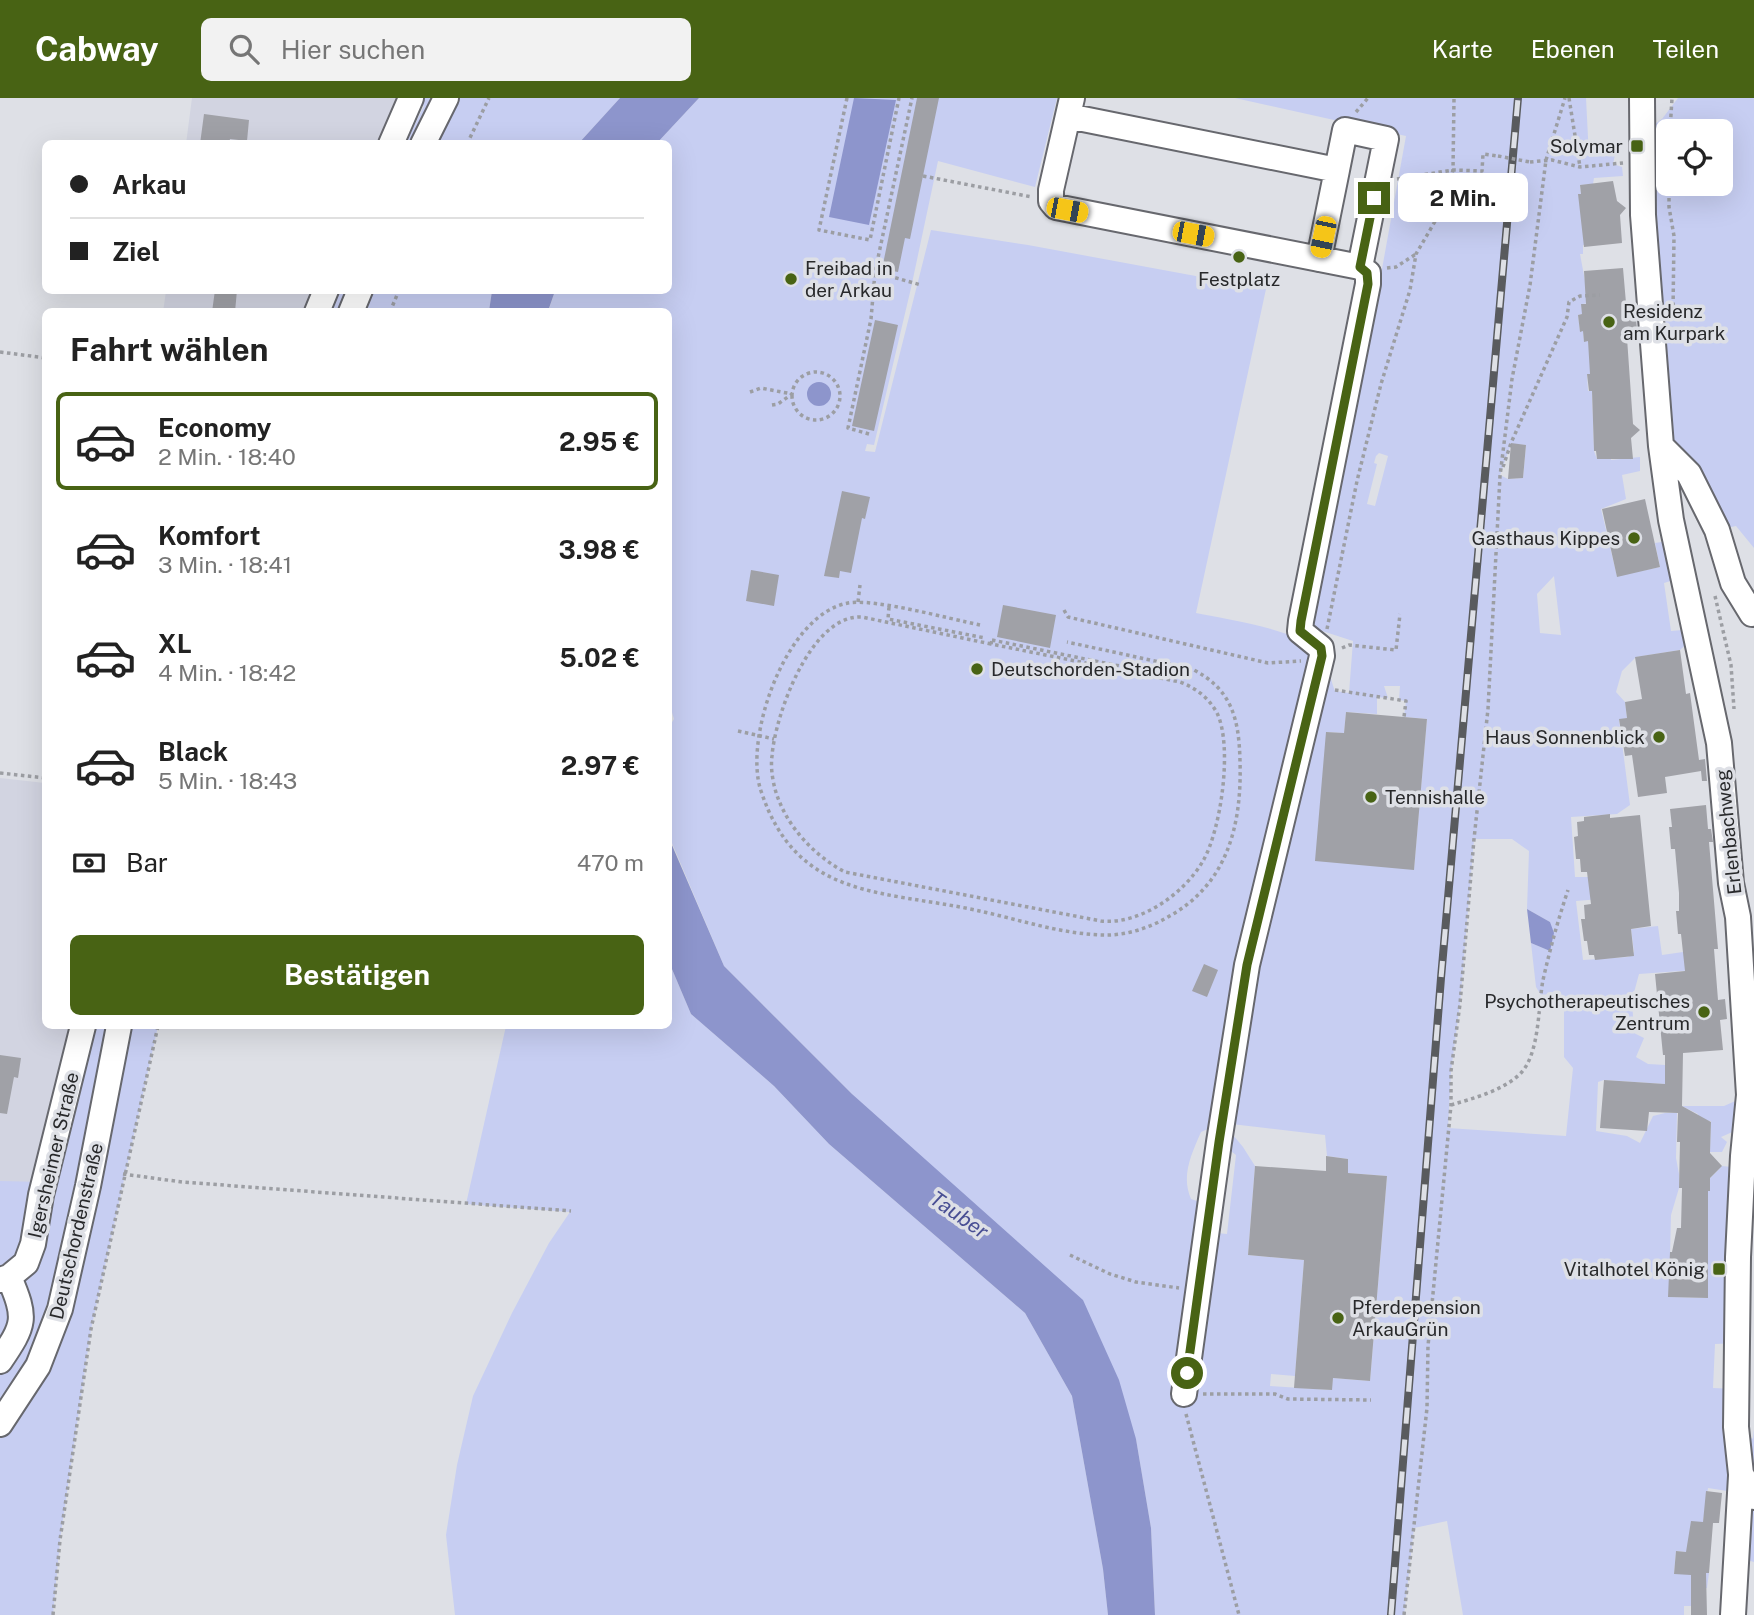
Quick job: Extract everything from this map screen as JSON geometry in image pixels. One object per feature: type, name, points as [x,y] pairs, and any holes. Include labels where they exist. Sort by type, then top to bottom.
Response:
[{"type":"street","points":[[393,140],[411,98]]},
{"type":"street","points":[[425,140],[446,98]]},
{"type":"street","name":"Erlenbachweg","points":[[1642,98],[1643,215],[1661,446],[1671,520],[1719,743],[1731,883],[1738,917],[1749,1095],[1738,1267],[1736,1427],[1741,1474],[1733,1615]]},
{"type":"street","points":[[1184,1394],[1247,965],[1322,656],[1321,648],[1300,631],[1301,621],[1368,284],[1367,273],[1360,267],[1067,210],[1056,207],[1051,201],[1051,190],[1070,107],[1337,170]]},
{"type":"street","points":[[1319,259],[1345,130],[1386,139],[1360,267]]},
{"type":"street","points":[[1661,446],[1689,474],[1717,530],[1733,583],[1752,614]]},
{"type":"street","name":"Igersheimer Straße","points":[[5,1279],[26,1262],[33,1244],[41,1195],[82,1029]]},
{"type":"street","name":"Deutschordenstraße","points":[[0,1424],[38,1366],[60,1309],[88,1186],[118,1029]]},
{"type":"street","points":[[3,1349],[20,1326],[22,1306],[5,1279]]},
{"type":"street","name":"Erlenbachweg","points":[[1741,1474],[1754,1497]]},
{"type":"path","points":[[469,140],[489,98]]},
{"type":"path","points":[[847,98],[820,230],[870,240],[899,98]]},
{"type":"path","points":[[869,434],[848,428],[871,319],[875,272],[912,98]]},
{"type":"path","points":[[1404,717],[1406,701],[1335,692],[1322,656],[1356,481],[1381,384],[1410,290],[1416,254],[1444,206],[1453,170],[1454,98]]},
{"type":"path","points":[[1404,1615],[1427,1408],[1428,1346],[1451,1105],[1451,1070],[1460,1004],[1472,851],[1488,709],[1500,475],[1512,379],[1530,285],[1546,160],[1567,98]]},
{"type":"path","points":[[1567,98],[1580,167]]},
{"type":"path","points":[[1671,119],[1672,98]]},
{"type":"path","points":[[1378,175],[1397,179],[1453,170],[1482,171],[1483,154],[1531,162],[1546,160],[1580,167],[1642,160]]},
{"type":"path","points":[[923,176],[1051,201]]},
{"type":"path","points":[[1669,196],[1674,236],[1673,316]]},
{"type":"path","points":[[875,272],[921,285]]},
{"type":"path","points":[[1500,475],[1511,443],[1567,317],[1569,302],[1580,296],[1600,295]]},
{"type":"path","points":[[0,352],[42,357]]},
{"type":"path","points":[[772,405],[792,394],[799,379],[813,372],[830,375],[836,381],[841,397],[830,417],[815,421],[801,415],[796,409],[792,394]]},
{"type":"path","points":[[750,392],[761,388],[792,394]]},
{"type":"path","points":[[858,602],[860,584]]},
{"type":"path","points":[[1713,587],[1731,665],[1735,714]]},
{"type":"path","points":[[980,625],[858,602],[837,606],[809,626],[794,644],[777,677],[760,735],[757,757],[760,787],[773,820],[795,852],[815,870],[839,882],[876,892],[1088,933],[1109,935],[1153,926],[1191,902],[1209,886],[1229,847],[1236,825],[1240,789],[1240,743],[1236,719],[1230,702],[1219,688],[1205,675],[1192,669],[1067,642]]},
{"type":"path","points":[[889,607],[888,619],[985,638]]},
{"type":"path","points":[[1064,610],[1068,617],[1268,663],[1296,663],[1349,645],[1396,650],[1400,614]]},
{"type":"path","points":[[852,616],[991,644],[1181,682],[1199,691],[1217,714],[1221,731],[1223,774],[1216,829],[1210,848],[1194,874],[1166,901],[1115,923],[1101,922],[845,872],[813,850],[789,820],[779,802],[774,782],[771,759],[774,738],[789,691],[808,653],[829,631],[852,616]]},
{"type":"path","points":[[991,644],[992,640],[1160,674]]},
{"type":"path","points":[[738,731],[774,738]]},
{"type":"path","points":[[0,773],[42,778]]},
{"type":"path","points":[[1451,1105],[1504,1085],[1526,1066],[1536,1036],[1543,982],[1554,933],[1568,890]]},
{"type":"path","points":[[53,1615],[60,1540],[91,1329],[123,1174],[157,1029]]},
{"type":"path","points":[[123,1174],[183,1182],[570,1211]]},
{"type":"path","points":[[1070,1255],[1110,1274],[1136,1282],[1199,1291]]},
{"type":"path","points":[[1238,1615],[1186,1422],[1184,1394],[1275,1394],[1288,1399],[1371,1400]]},
{"type":"shaded area","points":[[192,98],[406,98],[387,140],[187,140]]},
{"type":"shaded area","points":[[411,98],[620,98],[582,140],[407,140],[424,106],[417,105],[402,137],[404,140],[393,140]]},
{"type":"shaded area","points":[[699,98],[1057,98],[1035,187],[938,161],[874,445],[867,444],[865,451],[875,452],[931,230],[1266,289],[1196,613],[1263,627],[1297,638],[1321,655],[1335,691],[1349,693],[1353,641],[1310,627],[1406,136],[1235,98],[1586,98],[1589,157],[1615,155],[1613,164],[1622,167],[1623,176],[1594,178],[1593,184],[1580,185],[1581,194],[1578,194],[1597,243],[1583,245],[1583,254],[1580,254],[1585,281],[1601,302],[1582,304],[1582,314],[1578,315],[1584,341],[1603,340],[1590,374],[1587,375],[1588,391],[1592,391],[1594,451],[1597,459],[1640,457],[1640,471],[1622,475],[1626,499],[1601,509],[1617,576],[1660,567],[1655,543],[1675,540],[1683,577],[1664,583],[1671,631],[1694,629],[1695,636],[1680,650],[1636,657],[1622,671],[1616,692],[1625,702],[1627,718],[1619,720],[1630,805],[1617,814],[1571,817],[1575,877],[1588,877],[1624,897],[1576,901],[1583,960],[1628,957],[1634,952],[1631,929],[1658,926],[1662,955],[1683,952],[1708,969],[1639,974],[1632,1000],[1634,1033],[1644,1038],[1636,1057],[1648,1064],[1665,1065],[1665,1084],[1604,1080],[1598,1082],[1596,1131],[1627,1136],[1640,1143],[1653,1116],[1677,1113],[1676,1158],[1679,1188],[1671,1215],[1669,1297],[1708,1298],[1710,1178],[1722,1166],[1742,1168],[1737,1343],[1715,1344],[1713,1388],[1736,1389],[1736,1427],[1753,1439],[1754,1429],[1754,1562],[1737,1557],[1740,1493],[1708,1488],[1703,1522],[1686,1552],[1676,1551],[1674,1574],[1709,1573],[1707,1588],[1691,1589],[1691,1606],[1684,1606],[1684,1615],[1463,1615],[1447,1521],[1414,1528],[1404,1615],[1155,1615],[1151,1528],[1136,1439],[852,1094],[724,966],[672,843],[672,308],[549,308],[554,294],[672,294],[672,140],[660,140]],"holes":[[[1463,174],[1475,176],[1472,194],[1460,191]],[[1511,444],[1526,445],[1523,478],[1508,479],[1500,475]],[[1379,453],[1388,456],[1375,506],[1367,504],[1377,464],[1374,463]],[[1554,576],[1561,635],[1540,633],[1537,594]],[[1384,686],[1400,686],[1399,700],[1406,701],[1404,717],[1427,719],[1414,869],[1326,732],[1344,733],[1346,712],[1377,714],[1377,697],[1388,698]],[[1474,839],[1512,839],[1529,851],[1527,909],[1550,922],[1550,951],[1531,943],[1536,987],[1541,995],[1561,993],[1564,1011],[1564,1057],[1573,1068],[1566,1136],[1448,1128],[1451,1071],[1460,1004]],[[1221,1123],[1219,1142],[1236,1155],[1227,1234],[1207,1232],[1203,1203],[1191,1199],[1188,1190],[1187,1174],[1201,1132]],[[1223,1123],[1325,1135],[1327,1156],[1348,1159],[1348,1173],[1387,1176],[1370,1381],[1333,1378],[1331,1390],[1270,1386],[1271,1374],[1295,1376],[1304,1260],[1248,1255],[1255,1166]]]},
{"type":"shaded area","points":[[1678,98],[1754,98],[1754,548],[1736,526],[1717,530],[1661,446],[1651,127],[1656,123],[1656,196],[1733,196],[1733,119],[1662,119]]},
{"type":"shaded area","points":[[166,294],[320,294],[312,308],[164,308]]},
{"type":"shaded area","points":[[325,294],[492,294],[489,308],[319,308]]},
{"type":"shaded area","points":[[0,778],[42,783],[42,1029],[75,1029],[37,1189],[0,1186]]},
{"type":"shaded area","points":[[672,969],[691,1014],[774,1086],[829,1144],[1025,1313],[1072,1396],[1103,1569],[1108,1615],[455,1615],[446,1535],[457,1465],[473,1396],[512,1313],[549,1243],[570,1212],[466,1204],[505,1029],[672,1029]]},
{"type":"shaded area","points":[[82,1029],[157,1029],[91,1329],[60,1540],[53,1615],[0,1615],[0,1181],[44,1182]]},
{"type":"shaded area","points":[[1749,1095],[1746,1126],[1721,1137],[1727,1142],[1722,1152],[1710,1152],[1711,1121],[1698,1120],[1698,1114],[1682,1106],[1724,1106]]},
{"type":"water","points":[[620,98],[699,98],[660,140],[582,140]]},
{"type":"water","points":[[854,98],[896,100],[869,225],[829,217]]},
{"type":"water","points":[[491,294],[554,294],[549,308],[489,308]]},
{"type":"water","points":[[819,382],[827,386],[831,394],[827,402],[819,406],[811,402],[807,394],[811,386]]},
{"type":"water","name":"Tauber","points":[[672,845],[724,966],[852,1094],[1083,1300],[1119,1380],[1136,1439],[1151,1528],[1155,1615],[1108,1615],[1103,1569],[1072,1396],[1025,1313],[829,1144],[774,1086],[691,1014],[672,969]]},
{"type":"water","points":[[1527,909],[1550,922],[1554,933],[1550,951],[1531,943]]},
{"type":"building","points":[[917,98],[939,98],[910,239],[905,238],[898,272],[882,269]]},
{"type":"building","points":[[204,114],[249,120],[247,140],[201,140]]},
{"type":"building","points":[[1613,181],[1617,201],[1626,208],[1620,215],[1622,243],[1584,247],[1578,194],[1581,194],[1580,185]]},
{"type":"building","name":"Residenz am Kurpark","points":[[1623,268],[1626,303],[1635,310],[1637,329],[1627,338],[1633,424],[1640,430],[1631,438],[1633,459],[1597,459],[1594,451],[1592,391],[1589,391],[1587,374],[1590,374],[1588,341],[1584,342],[1583,331],[1580,332],[1578,315],[1582,314],[1581,304],[1586,304],[1584,271]]},
{"type":"building","points":[[214,294],[237,294],[235,308],[213,308]]},
{"type":"building","points":[[875,320],[898,325],[874,431],[852,426]]},
{"type":"building","points":[[1511,443],[1526,445],[1523,478],[1508,479]]},
{"type":"building","points":[[842,491],[870,497],[865,519],[862,518],[851,573],[840,571],[839,578],[824,576]]},
{"type":"building","name":"Gasthaus Kippes","points":[[1645,499],[1660,567],[1617,577],[1602,509]]},
{"type":"building","points":[[751,570],[779,575],[774,606],[746,601]]},
{"type":"building","points":[[1003,605],[1056,615],[1050,648],[997,637]]},
{"type":"building","name":"Haus Sonnenblick","points":[[1680,650],[1686,694],[1690,693],[1699,760],[1705,759],[1707,781],[1702,781],[1701,771],[1665,777],[1667,793],[1638,797],[1632,755],[1625,756],[1619,719],[1627,718],[1625,702],[1642,699],[1635,657]]},
{"type":"building","name":"Tennishalle","points":[[1346,712],[1427,719],[1414,870],[1315,861],[1326,732],[1344,733]]},
{"type":"building","points":[[1706,805],[1708,829],[1711,829],[1713,842],[1709,842],[1718,949],[1714,949],[1718,1000],[1725,999],[1727,1019],[1720,1020],[1723,1050],[1683,1053],[1682,1106],[1711,1122],[1710,1153],[1722,1166],[1710,1178],[1708,1191],[1708,1298],[1668,1297],[1670,1252],[1677,1228],[1681,1228],[1678,1113],[1649,1112],[1647,1131],[1600,1128],[1604,1080],[1665,1084],[1665,1055],[1655,974],[1685,971],[1681,934],[1678,934],[1676,911],[1679,911],[1679,893],[1675,849],[1671,849],[1670,809]]},
{"type":"building","points":[[1610,814],[1610,818],[1640,815],[1651,926],[1631,929],[1634,956],[1595,960],[1594,955],[1589,955],[1587,941],[1584,941],[1581,919],[1585,919],[1584,905],[1591,904],[1587,872],[1581,872],[1580,859],[1576,859],[1574,837],[1578,836],[1577,822],[1584,821],[1584,817]]},
{"type":"building","points":[[1204,964],[1218,970],[1207,997],[1192,991]]},
{"type":"building","points":[[0,1055],[21,1058],[18,1078],[14,1077],[7,1114],[0,1113]]},
{"type":"building","name":"Pferdepension ArkauGrün","points":[[1326,1156],[1348,1159],[1348,1173],[1387,1176],[1370,1381],[1333,1378],[1332,1390],[1294,1388],[1304,1260],[1248,1255],[1255,1166],[1326,1171]]},
{"type":"building","points":[[1706,1491],[1722,1493],[1719,1523],[1713,1523],[1709,1573],[1706,1573],[1707,1615],[1691,1615],[1691,1575],[1674,1574],[1676,1551],[1686,1552],[1691,1521],[1703,1522]]},
{"type":"railway","points":[[1391,1615],[1441,978],[1518,98]]},
{"type":"place","name":"Solymar","points":[[1637,146]]},
{"type":"place","name":"Festplatz","points":[[1239,257]]},
{"type":"place","name":"Freibad in der Arkau","points":[[791,279]]},
{"type":"place","name":"Residenz am Kurpark","points":[[1609,322]]},
{"type":"place","name":"Gasthaus Kippes","points":[[1634,538]]},
{"type":"place","name":"Deutschorden-Stadion","points":[[977,669]]},
{"type":"place","name":"Haus Sonnenblick","points":[[1659,737]]},
{"type":"place","name":"Tennishalle","points":[[1371,797]]},
{"type":"place","name":"Psychotherapeutisches Zentrum","points":[[1704,1012]]},
{"type":"place","name":"Vitalhotel König","points":[[1719,1269]]},
{"type":"place","name":"Pferdepension ArkauGrün","points":[[1338,1318]]},
{"type":"route","points":[[1187,1373],[1234,1037],[1247,965],[1322,656],[1321,648],[1300,631],[1301,621],[1368,284],[1367,273],[1360,267],[1374,198]]}]
